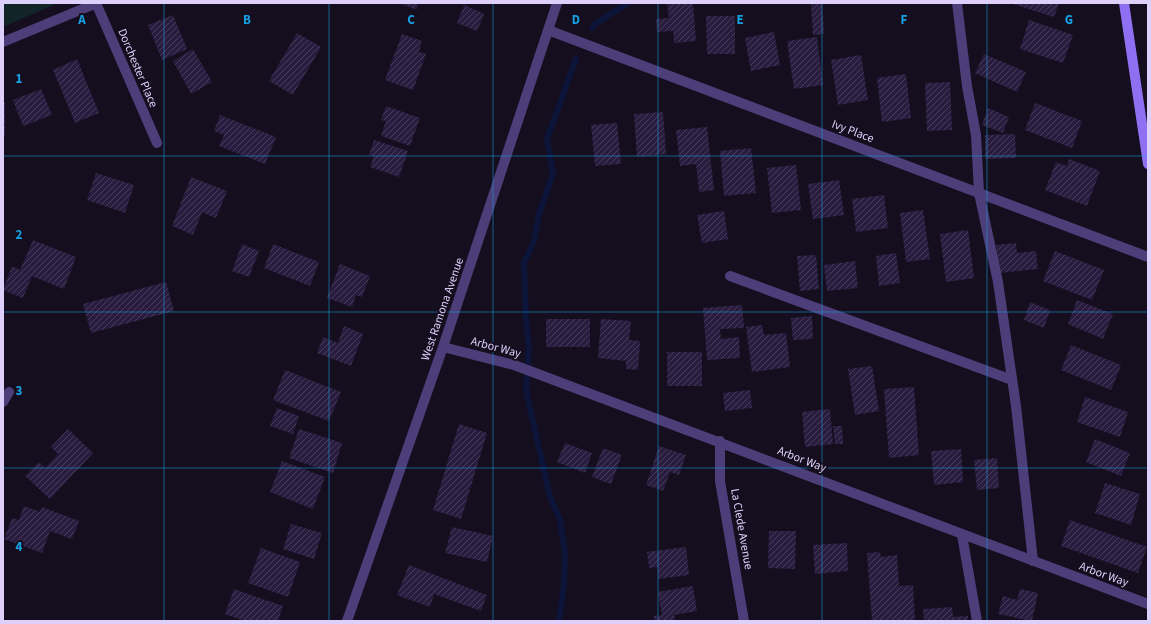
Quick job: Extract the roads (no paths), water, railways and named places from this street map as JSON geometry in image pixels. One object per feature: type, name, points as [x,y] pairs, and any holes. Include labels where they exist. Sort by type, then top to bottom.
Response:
[{"type":"main road","points":[[1124,3],[1148,164]]},
{"type":"street","points":[[3,42],[97,3]]},
{"type":"street","name":"Dorchester Place","points":[[97,3],[157,144]]},
{"type":"street","name":"West Ramona Avenue","points":[[347,621],[443,346],[556,3]]},
{"type":"street","points":[[957,3],[967,86],[976,136],[979,193],[998,282],[1012,380],[1033,561]]},
{"type":"street","name":"Ivy Place","points":[[548,30],[1148,257]]},
{"type":"street","points":[[730,276],[1012,380]]},
{"type":"street","name":"Arbor Way","points":[[443,346],[514,365],[720,441],[962,535],[1148,604]]},
{"type":"street","points":[[3,402],[8,392]]},
{"type":"street","name":"La Clede Avenue","points":[[720,441],[720,481],[744,621]]},
{"type":"street","points":[[962,535],[977,621]]},
{"type":"waterway","points":[[592,28],[595,24],[628,3]]},
{"type":"waterway","points":[[559,621],[564,585],[565,553],[560,520],[550,497],[526,391],[529,347],[526,319],[524,263],[534,241],[539,214],[553,174],[547,139],[576,59]]}]
